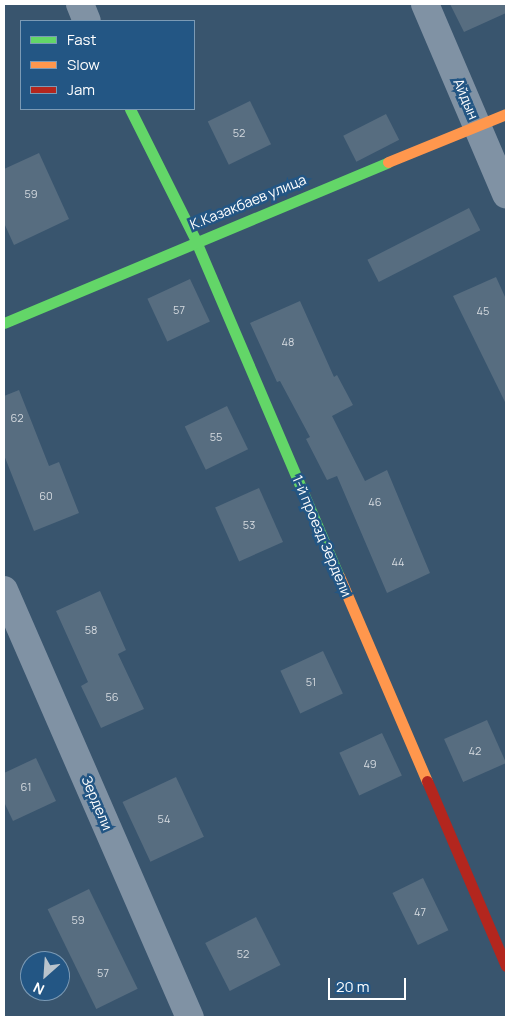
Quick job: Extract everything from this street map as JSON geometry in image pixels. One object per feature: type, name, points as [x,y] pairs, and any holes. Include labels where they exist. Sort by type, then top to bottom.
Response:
[{"type":"street","points":[[80,4],[88,20]]},
{"type":"street","name":"Айдын","points":[[425,4],[506,194]]},
{"type":"street","name":"1-й проезд Зердели","points":[[130,110],[195,240],[506,966]]},
{"type":"street","name":"К.Казакбаев улица","points":[[4,323],[195,240],[478,127],[506,114]]},
{"type":"street","name":"Зердели","points":[[4,590],[190,1017]]},
{"type":"building","points":[[450,4],[506,4],[506,13],[464,32]]},
{"type":"building","points":[[250,101],[271,144],[229,165],[208,122]]},
{"type":"building","points":[[386,114],[399,140],[356,162],[343,136]]},
{"type":"building","points":[[39,153],[69,219],[14,245],[4,223],[4,169]]},
{"type":"building","points":[[469,208],[480,230],[379,282],[367,260]]},
{"type":"building","points":[[496,277],[506,299],[506,404],[453,296]]},
{"type":"building","points":[[190,279],[210,322],[167,341],[147,299]]},
{"type":"building","points":[[300,301],[334,377],[337,375],[353,405],[332,416],[365,481],[387,470],[430,573],[387,593],[337,476],[327,480],[306,439],[310,437],[280,381],[277,382],[250,323]]},
{"type":"building","points":[[19,390],[49,466],[59,462],[79,513],[34,531],[4,455],[4,396]]},
{"type":"building","points":[[227,406],[248,449],[206,470],[185,427]]},
{"type":"building","points":[[259,488],[283,542],[239,561],[215,508]]},
{"type":"building","points":[[100,591],[126,650],[118,654],[144,709],[101,728],[81,686],[88,682],[56,611]]},
{"type":"building","points":[[323,651],[343,694],[300,713],[280,671]]},
{"type":"building","points":[[487,720],[506,763],[463,782],[444,739]]},
{"type":"building","points":[[382,733],[402,776],[359,795],[339,753]]},
{"type":"building","points":[[36,758],[56,801],[13,821],[4,802],[4,773]]},
{"type":"building","points":[[176,777],[204,837],[150,862],[123,802]]},
{"type":"building","points":[[423,878],[448,930],[418,945],[392,893]]},
{"type":"building","points":[[89,889],[138,989],[96,1009],[70,955],[70,951],[68,951],[48,909]]},
{"type":"building","points":[[256,917],[281,965],[230,991],[205,943]]},
{"type":"traffic: fast","points":[[130,110],[195,239],[339,576]]},
{"type":"traffic: fast","points":[[4,323],[388,162]]},
{"type":"traffic: slow","points":[[388,162],[506,114]]},
{"type":"traffic: slow","points":[[339,576],[427,781]]},
{"type":"traffic: jam","points":[[427,781],[506,966]]}]
